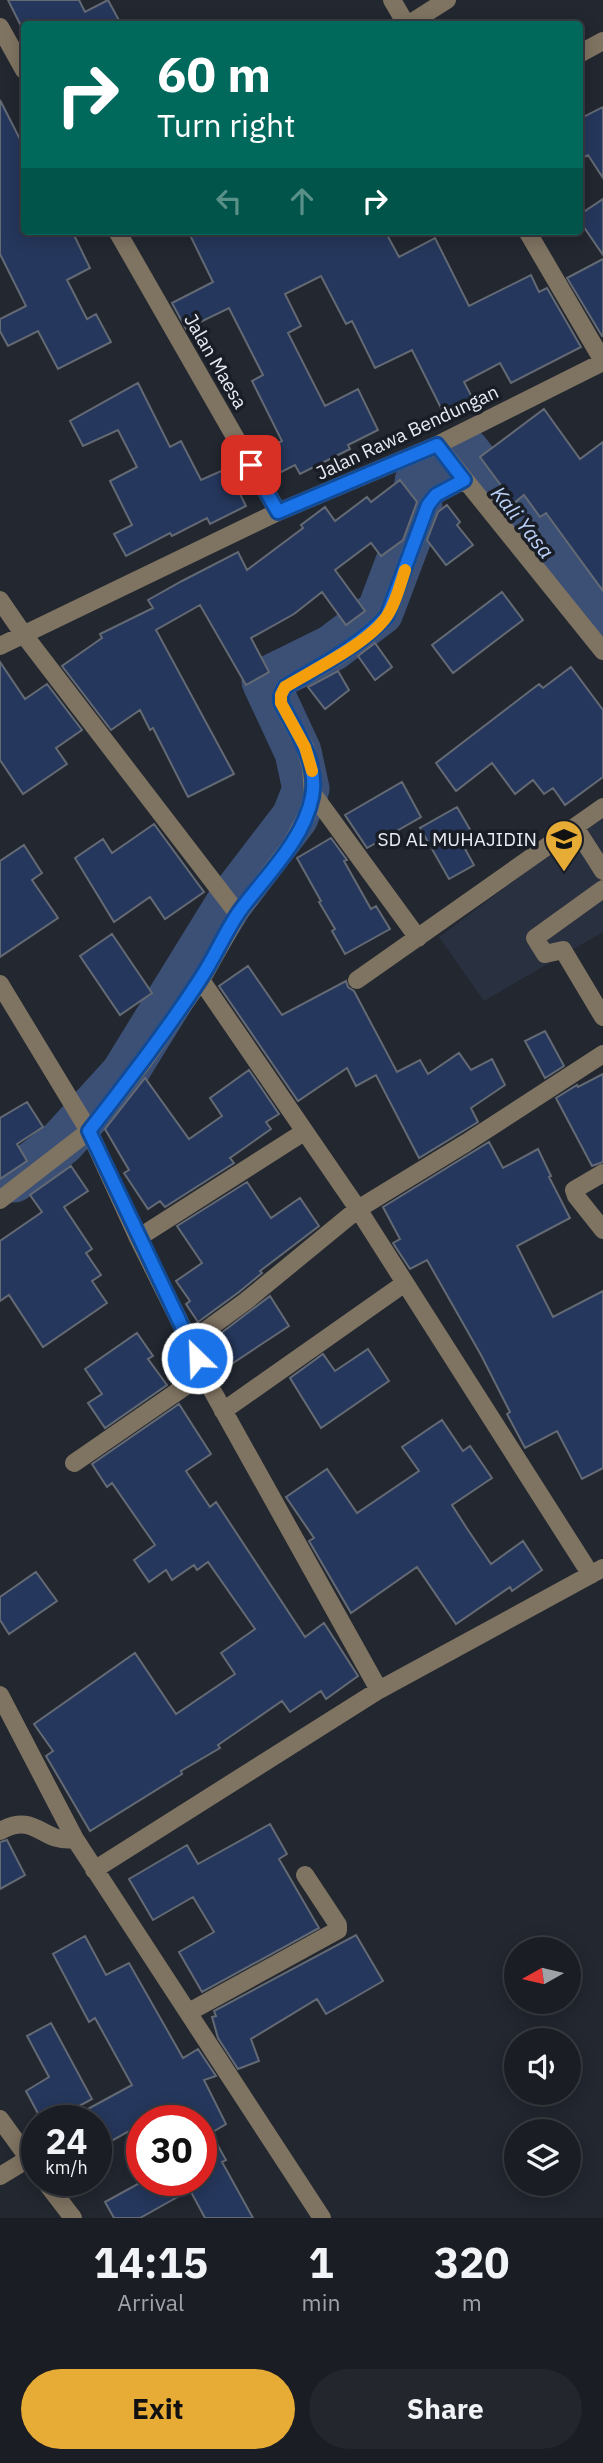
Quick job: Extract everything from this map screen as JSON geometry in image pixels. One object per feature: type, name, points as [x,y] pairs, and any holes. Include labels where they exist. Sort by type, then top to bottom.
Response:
[{"type":"street","points":[[392,0],[405,21]]},
{"type":"street","points":[[412,21],[447,0]]},
{"type":"street","points":[[0,27],[21,65]]},
{"type":"street","points":[[583,52],[603,41]]},
{"type":"street","name":"Jalan Maesa","points":[[119,235],[278,512]]},
{"type":"street","points":[[529,235],[603,361]]},
{"type":"street","name":"Jalan Rawa Bendungan","points":[[0,646],[278,512],[442,451],[603,361]]},
{"type":"street","points":[[442,451],[603,652]]},
{"type":"street","points":[[0,1200],[87,1128],[143,1062],[201,980],[231,904],[291,845],[307,815],[313,794],[311,768],[305,747],[281,703],[281,695],[285,687],[340,655],[374,630],[387,616],[428,505],[436,495],[463,479]]},
{"type":"street","points":[[0,600],[231,904]]},
{"type":"street","points":[[313,794],[418,937]]},
{"type":"street","points":[[357,980],[603,807]]},
{"type":"street","points":[[575,827],[603,871]]},
{"type":"street","points":[[603,889],[535,938],[545,954],[563,950],[603,1017]]},
{"type":"street","points":[[93,1870],[379,1690],[597,1571],[358,1209],[201,980]]},
{"type":"street","points":[[0,984],[87,1128],[203,1374],[379,1690]]},
{"type":"street","points":[[190,1342],[246,1301],[358,1209],[603,1054]]},
{"type":"street","points":[[138,1238],[304,1132]]},
{"type":"street","points":[[603,1173],[573,1190],[603,1230]]},
{"type":"street","points":[[223,1411],[405,1283]]},
{"type":"street","points":[[74,1463],[203,1374]]},
{"type":"street","points":[[0,1695],[93,1870],[189,2012],[322,2218]]},
{"type":"street","points":[[0,1831],[14,1825],[26,1824],[60,1841],[75,1839]]},
{"type":"street","points":[[189,2012],[338,1930],[338,1925],[305,1875]]},
{"type":"street","points":[[0,2119],[21,2149]]},
{"type":"street","points":[[0,2176],[21,2168]]},
{"type":"street","points":[[56,2196],[73,2218]]},
{"type":"shaded area","name":"SD AL MUHAJIDIN","points":[[603,814],[603,932],[484,1001],[439,937]]},
{"type":"building","points":[[8,0],[79,0],[85,12],[108,0],[119,21],[21,21],[21,26]]},
{"type":"building","points":[[0,100],[21,141],[21,235],[74,235],[90,268],[67,280],[87,319],[96,314],[111,342],[58,369],[38,331],[8,346],[0,331],[0,319],[26,306],[0,254]]},
{"type":"building","points":[[603,107],[603,178],[588,155],[583,158],[583,117]]},
{"type":"building","points":[[603,199],[603,255],[583,226],[583,212]]},
{"type":"building","points":[[190,235],[387,235],[399,257],[435,238],[469,306],[531,275],[539,292],[547,288],[581,347],[511,383],[500,363],[464,382],[473,399],[444,414],[412,350],[375,368],[352,321],[346,324],[321,276],[285,294],[301,326],[288,333],[325,406],[358,389],[378,430],[348,445],[350,449],[300,474],[295,465],[271,477],[258,453],[282,441],[252,381],[263,375],[229,308],[186,329],[172,303],[213,282]]},
{"type":"building","points":[[603,259],[603,335],[602,336],[567,278]]},
{"type":"building","points":[[138,383],[170,447],[181,441],[201,480],[237,464],[251,488],[240,494],[246,506],[210,524],[207,518],[172,536],[170,533],[126,556],[114,534],[132,525],[110,481],[137,467],[118,430],[83,446],[70,421]]},
{"type":"building","points":[[544,409],[580,459],[603,442],[603,591],[546,513],[540,517],[524,495],[514,503],[480,457]]},
{"type":"building","points":[[400,480],[417,502],[403,540],[381,556],[371,543],[335,570],[365,611],[346,625],[322,592],[294,614],[251,638],[269,672],[246,685],[200,605],[156,630],[234,774],[188,797],[153,728],[150,730],[140,710],[111,730],[62,666],[102,638],[100,634],[153,608],[148,600],[182,581],[238,552],[247,570],[303,528],[301,525],[325,507],[335,521],[367,497],[371,502]]},
{"type":"building","points":[[447,505],[460,522],[457,525],[473,545],[446,565],[427,540],[438,512]]},
{"type":"building","points":[[502,592],[523,620],[453,673],[432,645]]},
{"type":"building","points":[[375,643],[392,667],[375,680],[358,656]]},
{"type":"building","points":[[0,662],[25,699],[47,684],[82,730],[56,748],[67,764],[23,794],[0,760]]},
{"type":"building","points":[[571,667],[603,710],[603,777],[565,805],[553,788],[544,794],[533,780],[515,794],[492,763],[456,791],[436,763],[539,684],[543,688]]},
{"type":"building","points":[[338,671],[349,690],[325,709],[308,687]]},
{"type":"building","points":[[402,782],[421,817],[367,848],[345,815]]},
{"type":"building","points":[[457,807],[476,840],[464,847],[474,865],[449,879],[420,828]]},
{"type":"building","points":[[154,824],[204,892],[165,919],[150,897],[114,922],[75,858],[103,839],[112,853]]},
{"type":"building","points":[[331,838],[347,860],[344,861],[371,909],[376,906],[390,929],[345,954],[332,931],[335,929],[319,902],[321,901],[297,858]]},
{"type":"building","points":[[24,845],[42,873],[32,880],[58,918],[0,957],[0,861]]},
{"type":"building","points":[[112,934],[152,993],[120,1015],[80,956]]},
{"type":"building","points":[[248,966],[282,1015],[346,981],[397,1072],[420,1060],[428,1074],[459,1053],[471,1070],[492,1059],[505,1085],[471,1108],[478,1122],[419,1158],[376,1075],[356,1086],[347,1068],[298,1101],[219,986]]},
{"type":"building","points":[[545,1031],[564,1066],[545,1078],[525,1041]]},
{"type":"building","points":[[249,1070],[279,1114],[266,1122],[271,1129],[230,1158],[234,1163],[165,1207],[160,1201],[148,1209],[124,1173],[129,1170],[105,1129],[145,1078],[189,1139],[222,1116],[210,1098]]},
{"type":"building","points":[[603,1074],[603,1162],[592,1166],[556,1098]]},
{"type":"building","points":[[27,1102],[43,1127],[17,1144],[27,1161],[0,1179],[0,1118]]},
{"type":"building","points":[[489,1142],[503,1168],[538,1149],[570,1218],[517,1246],[553,1317],[603,1291],[603,1468],[582,1479],[557,1431],[525,1448],[481,1355],[427,1260],[410,1269],[393,1243],[400,1239],[383,1207]]},
{"type":"building","points":[[71,1166],[88,1191],[64,1207],[92,1249],[86,1253],[101,1275],[92,1281],[107,1303],[43,1347],[9,1295],[0,1301],[0,1241],[42,1212],[30,1195]]},
{"type":"building","points":[[247,1182],[271,1218],[300,1198],[319,1226],[198,1322],[186,1304],[190,1301],[176,1281],[202,1263],[177,1226]]},
{"type":"building","points":[[270,1296],[289,1326],[218,1373],[204,1346]]},
{"type":"building","points":[[137,1333],[153,1356],[148,1359],[167,1385],[105,1428],[88,1403],[102,1394],[85,1369]]},
{"type":"building","points":[[368,1349],[389,1381],[321,1428],[290,1378],[323,1354],[335,1371]]},
{"type":"building","points":[[179,1404],[211,1454],[186,1471],[210,1507],[216,1502],[305,1637],[324,1623],[358,1676],[326,1699],[321,1691],[290,1712],[282,1701],[218,1745],[220,1748],[181,1771],[182,1774],[90,1831],[46,1756],[53,1751],[34,1724],[135,1653],[176,1714],[235,1674],[221,1653],[255,1629],[208,1562],[197,1570],[194,1565],[172,1580],[166,1570],[149,1582],[134,1560],[155,1545],[112,1483],[107,1487],[92,1464]]},
{"type":"building","points":[[442,1420],[463,1451],[470,1446],[492,1478],[452,1505],[466,1527],[491,1564],[523,1541],[542,1570],[512,1591],[510,1587],[456,1624],[417,1567],[351,1613],[309,1541],[314,1538],[286,1497],[327,1469],[357,1513],[419,1471],[402,1447]]},
{"type":"building","points":[[36,1572],[57,1601],[9,1634],[0,1620],[0,1597]]},
{"type":"building","points":[[270,1824],[287,1854],[279,1859],[319,1928],[202,1992],[179,1952],[214,1932],[193,1897],[153,1920],[129,1879],[187,1845],[198,1864]]},
{"type":"building","points":[[7,1840],[25,1875],[0,1889],[0,1842]]},
{"type":"building","points":[[356,1935],[383,1981],[326,2014],[317,1999],[251,2039],[259,2061],[238,2069],[218,2038],[212,2017],[216,2016],[214,2011]]},
{"type":"building","points":[[85,1936],[106,1975],[129,1963],[183,2058],[198,2049],[216,2076],[204,2080],[216,2105],[126,2105],[126,2133],[112,2141],[112,2105],[95,2105],[132,2085],[95,2018],[89,2022],[53,1954]]},
{"type":"building","points":[[51,2023],[92,2099],[81,2105],[33,2105],[26,2091],[49,2077],[27,2036]]},
{"type":"building","points":[[217,2106],[226,2124],[217,2129]]},
{"type":"building","points":[[217,2144],[226,2160],[222,2162],[253,2218],[205,2218],[193,2196],[217,2196]]},
{"type":"building","points":[[126,2190],[126,2196],[179,2196],[140,2218],[114,2218],[105,2202]]},
{"type":"waterway","name":"Kali Yasa","points":[[14,1179],[62,1142],[124,1074],[230,902],[295,817],[306,789],[298,752],[265,681],[332,648],[380,612],[419,509],[418,482],[466,451],[548,555],[603,613]]},
{"type":"slow traffic","points":[[312,771],[305,747],[281,703],[281,695],[285,687],[340,655],[374,630],[387,616],[405,570]]},
{"type":"place","name":"SD AL MUHAJIDIN","points":[[564,873]]},
{"type":"route","points":[[197,1358],[89,1131],[143,1062],[201,980],[238,914],[291,845],[307,815],[313,794],[311,768],[305,747],[281,703],[285,687],[340,655],[374,630],[387,616],[428,505],[436,495],[464,480],[437,445],[278,512],[251,465]]}]
